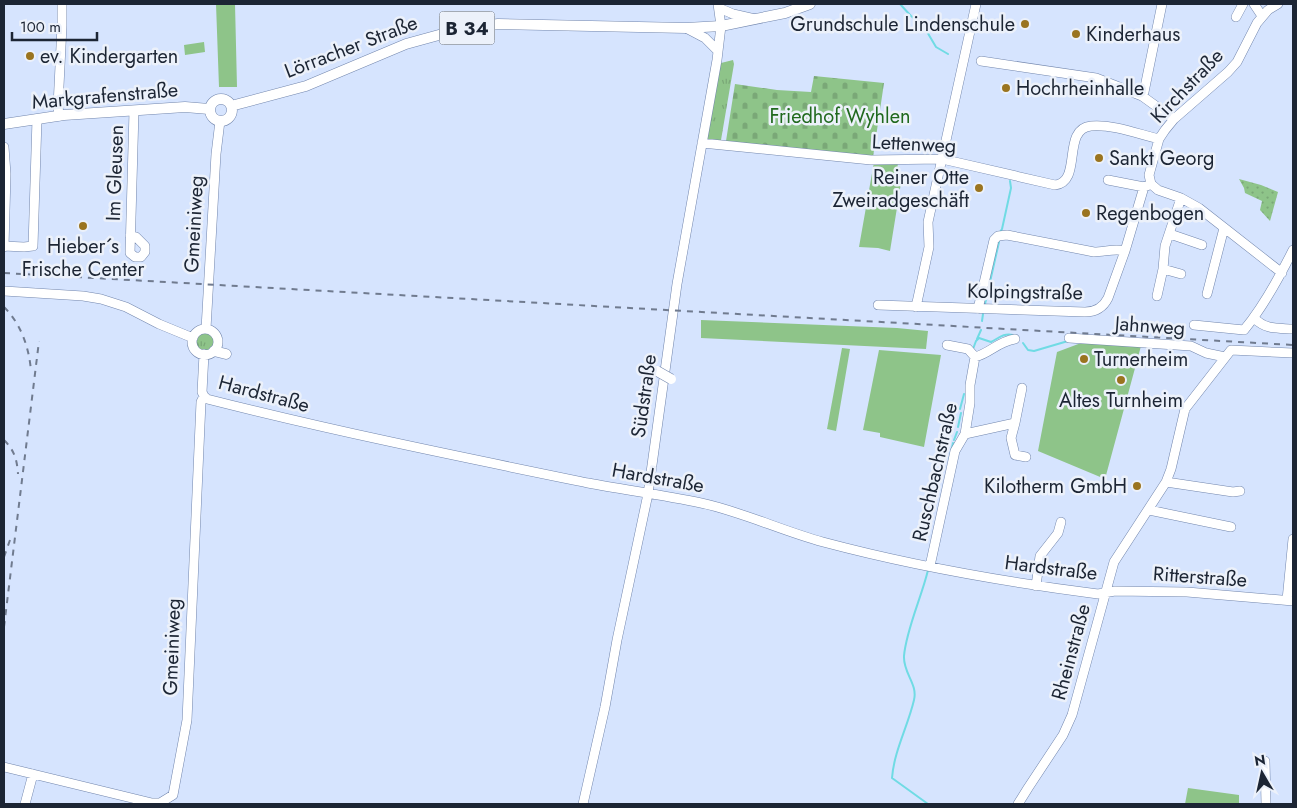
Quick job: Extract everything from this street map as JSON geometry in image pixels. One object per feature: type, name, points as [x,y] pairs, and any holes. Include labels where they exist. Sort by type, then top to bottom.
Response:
[{"type":"main road","name":"Lörracher Straße","points":[[231,106],[306,86],[406,44],[457,30],[498,24],[686,28],[721,26],[758,20],[810,4]]},
{"type":"main road","points":[[221,99],[227,101],[231,106],[232,112],[225,120],[220,121],[211,116],[210,109],[212,103],[221,99]]},
{"type":"main road","name":"Markgrafenstraße","points":[[4,124],[59,116],[185,107],[210,109]]},
{"type":"main road","points":[[216,347],[227,351]]},
{"type":"main road","points":[[657,371],[672,379]]},
{"type":"street","points":[[59,116],[62,4]]},
{"type":"street","points":[[916,307],[929,247],[928,222],[976,4]]},
{"type":"street","points":[[1142,96],[1162,4]]},
{"type":"street","points":[[1236,17],[1243,4]]},
{"type":"street","points":[[1254,4],[1262,16]]},
{"type":"street","name":"Kirchstraße","points":[[1148,185],[1160,139],[1174,119],[1228,72],[1237,62],[1262,16],[1278,4]]},
{"type":"street","points":[[719,6],[733,14],[758,20]]},
{"type":"street","name":"Südstraße","points":[[583,804],[605,707],[648,494],[677,284],[717,60],[721,26],[719,6]]},
{"type":"street","points":[[686,28],[705,38],[717,50]]},
{"type":"street","points":[[981,60],[1096,78],[1142,96],[1174,119]]},
{"type":"street","name":"Im Gleusen","points":[[130,236],[134,111]]},
{"type":"street","points":[[4,147],[6,174],[4,246],[33,246],[36,118]]},
{"type":"street","name":"Gmeiniweg","points":[[206,329],[216,154],[220,121]]},
{"type":"street","name":"Lettenweg","points":[[702,143],[871,160],[942,160],[1055,185],[1063,183],[1067,179],[1071,155],[1078,135],[1080,131],[1089,126],[1113,128],[1160,139]]},
{"type":"street","points":[[1108,180],[1148,185],[1200,208],[1282,273]]},
{"type":"street","name":"Kolpingstraße","points":[[878,305],[1094,311],[1102,307],[1106,302],[1126,251],[1148,185]]},
{"type":"street","points":[[1157,296],[1166,246],[1181,198]]},
{"type":"street","points":[[1207,294],[1224,228]]},
{"type":"street","points":[[1170,234],[1202,245]]},
{"type":"street","points":[[978,309],[994,240],[998,236],[1008,235],[1094,252],[1105,252],[1118,248],[1126,251]]},
{"type":"street","points":[[1194,325],[1244,330],[1254,318],[1282,273],[1293,250]]},
{"type":"street","points":[[1163,268],[1181,274]]},
{"type":"street","points":[[4,291],[83,296],[100,299],[126,307],[192,338]]},
{"type":"street","points":[[1254,318],[1265,327],[1293,328]]},
{"type":"street","points":[[206,329],[213,332],[216,336],[216,347],[210,354],[204,354],[195,350],[192,346],[192,338],[198,331],[206,329]]},
{"type":"street","name":"Jahnweg","points":[[1069,338],[1192,346],[1206,353],[1293,353]]},
{"type":"street","points":[[947,345],[968,349],[975,356],[982,355],[1003,341],[1015,339]]},
{"type":"street","name":"Rheinstraße","points":[[1018,804],[1063,735],[1072,715],[1114,562],[1166,482],[1171,469],[1185,409],[1228,353]]},
{"type":"street","name":"Gmeiniweg","points":[[4,767],[152,803],[160,803],[173,795],[187,720],[201,402],[204,396],[202,392],[204,354]]},
{"type":"street","name":"Ruschbachstraße","points":[[930,566],[955,451],[965,434],[975,356]]},
{"type":"street","points":[[1022,388],[1011,438],[1016,455],[1026,457]]},
{"type":"street","name":"Hardstraße","points":[[204,396],[207,399],[351,434],[724,509],[820,542],[971,575],[1098,594],[1105,592]]},
{"type":"street","points":[[965,434],[1015,422]]},
{"type":"street","points":[[1166,482],[1233,492],[1240,491]]},
{"type":"street","points":[[1149,510],[1231,527]]},
{"type":"street","points":[[1036,586],[1040,556],[1058,533],[1061,522]]},
{"type":"street","points":[[1290,601],[1293,539]]},
{"type":"street","name":"Ritterstraße","points":[[1105,592],[1187,592],[1290,601]]},
{"type":"street","points":[[1265,761],[1266,804]]},
{"type":"street","points":[[25,804],[33,774]]},
{"type":"green space","points":[[216,4],[235,4],[237,87],[219,87]]},
{"type":"green space","points":[[204,42],[205,52],[185,55],[184,45]]},
{"type":"green space","points":[[733,60],[734,64],[721,140],[717,142],[709,141],[706,137],[719,69],[721,63]]},
{"type":"green space","name":"Friedhof Wyhlen","points":[[814,76],[884,83],[873,157],[726,141],[735,84],[777,90],[811,92]]},
{"type":"green space","points":[[874,162],[898,162],[896,182],[901,183],[890,251],[859,247]]},
{"type":"green space","points":[[1239,179],[1278,192],[1270,221],[1260,210],[1262,201],[1245,193]]},
{"type":"green space","points":[[701,320],[928,331],[926,349],[701,338]]},
{"type":"green space","points":[[205,333],[211,336],[214,342],[211,348],[205,351],[199,348],[196,342],[199,336]]},
{"type":"green space","points":[[1081,343],[1141,346],[1105,479],[1038,451],[1057,352]]},
{"type":"green space","points":[[842,348],[850,349],[836,431],[827,429]]},
{"type":"green space","points":[[879,350],[941,355],[924,447],[880,437],[880,433],[863,430]]},
{"type":"green space","points":[[1188,788],[1239,795],[1239,804],[1185,804]]},
{"type":"waterway","points":[[900,4],[923,25],[936,47],[948,54]]},
{"type":"waterway","points":[[1000,232],[1011,188],[1010,181]]},
{"type":"waterway","points":[[985,304],[999,242]]},
{"type":"waterway","points":[[982,321],[983,314]]},
{"type":"waterway","points":[[977,339],[981,330]]},
{"type":"waterway","points":[[973,349],[979,338],[991,342],[1004,335],[1013,335]]},
{"type":"waterway","points":[[1023,343],[1028,350],[1034,351],[1068,341]]},
{"type":"waterway","points":[[960,409],[964,394]]},
{"type":"waterway","points":[[958,427],[961,413]]},
{"type":"waterway","points":[[954,440],[957,432]]},
{"type":"waterway","points":[[949,461],[953,443]]},
{"type":"waterway","points":[[928,570],[905,646],[904,662],[915,694],[895,758],[892,778],[928,804]]},
{"type":"railway","points":[[4,273],[1293,345]]},
{"type":"railway","points":[[4,307],[15,321],[23,336],[31,371]]},
{"type":"railway","points":[[4,627],[39,341]]},
{"type":"railway","points":[[4,440],[14,455],[18,474]]},
{"type":"railway","points":[[4,557],[10,540]]},
{"type":"place","name":"Grundschule Lindenschule","points":[[1025,24]]},
{"type":"place","name":"Kinderhaus","points":[[1076,34]]},
{"type":"place","name":"ev. Kindergarten","points":[[30,56]]},
{"type":"place","name":"Hochrheinhalle","points":[[1006,88]]},
{"type":"place","name":"Sankt Georg","points":[[1099,158]]},
{"type":"place","name":"Reiner Otte Zweiradgeschäft","points":[[979,188]]},
{"type":"place","name":"Regenbogen","points":[[1086,213]]},
{"type":"place","name":"Hieber´s Frische Center","points":[[83,226]]},
{"type":"place","name":"Turnerheim","points":[[1084,359]]},
{"type":"place","name":"Altes Turnheim","points":[[1121,380]]},
{"type":"place","name":"Kilotherm GmbH","points":[[1137,486]]}]
